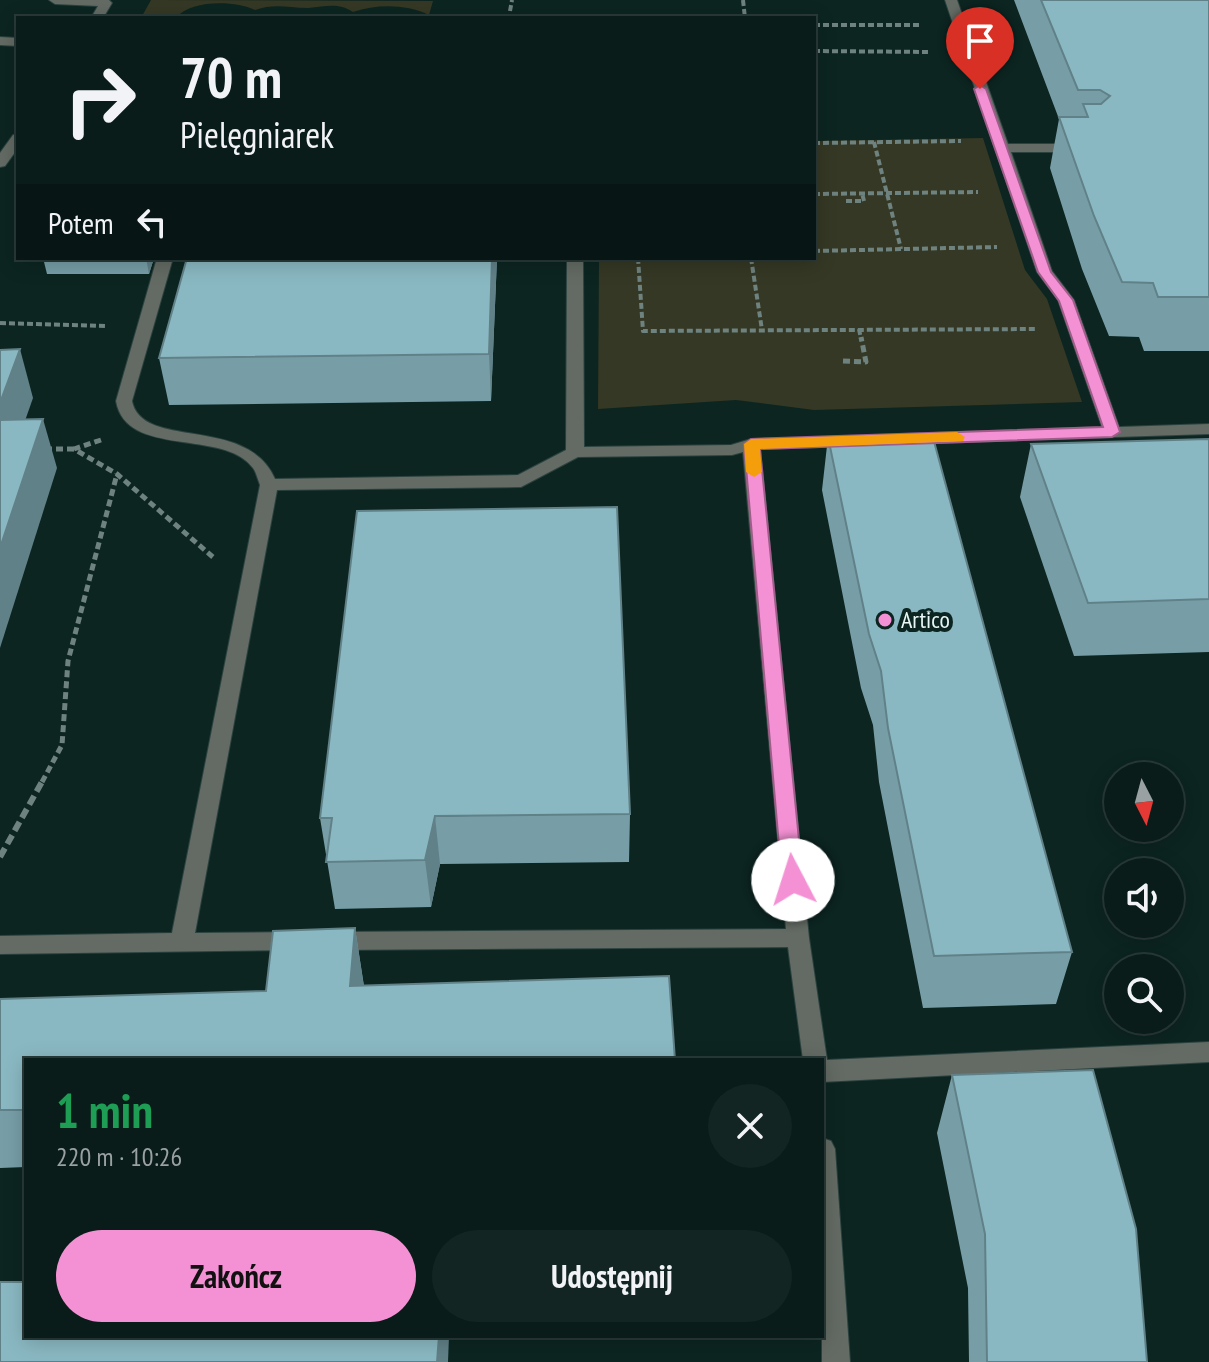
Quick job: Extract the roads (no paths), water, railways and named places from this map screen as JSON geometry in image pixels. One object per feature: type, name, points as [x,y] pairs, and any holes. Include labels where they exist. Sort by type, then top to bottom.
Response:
[{"type":"street","points":[[55,0],[107,1]]},
{"type":"street","points":[[951,0],[1035,246],[1045,272],[1066,300],[1112,432]]},
{"type":"street","points":[[0,163],[16,141]]},
{"type":"street","points":[[1001,144],[1089,148]]},
{"type":"street","points":[[164,260],[124,401],[126,412],[154,432],[239,450],[262,467],[269,485],[182,942]]},
{"type":"street","points":[[575,260],[575,452]]},
{"type":"street","points":[[269,485],[521,481],[575,452],[732,450],[751,444],[1209,429]]},
{"type":"street","points":[[751,444],[798,938],[815,1058]]},
{"type":"street","points":[[0,945],[798,938]]},
{"type":"street","points":[[824,1071],[1209,1052]]},
{"type":"street","points":[[824,1179],[836,1362]]},
{"type":"place","name":"Artico","points":[[885,620]]}]
